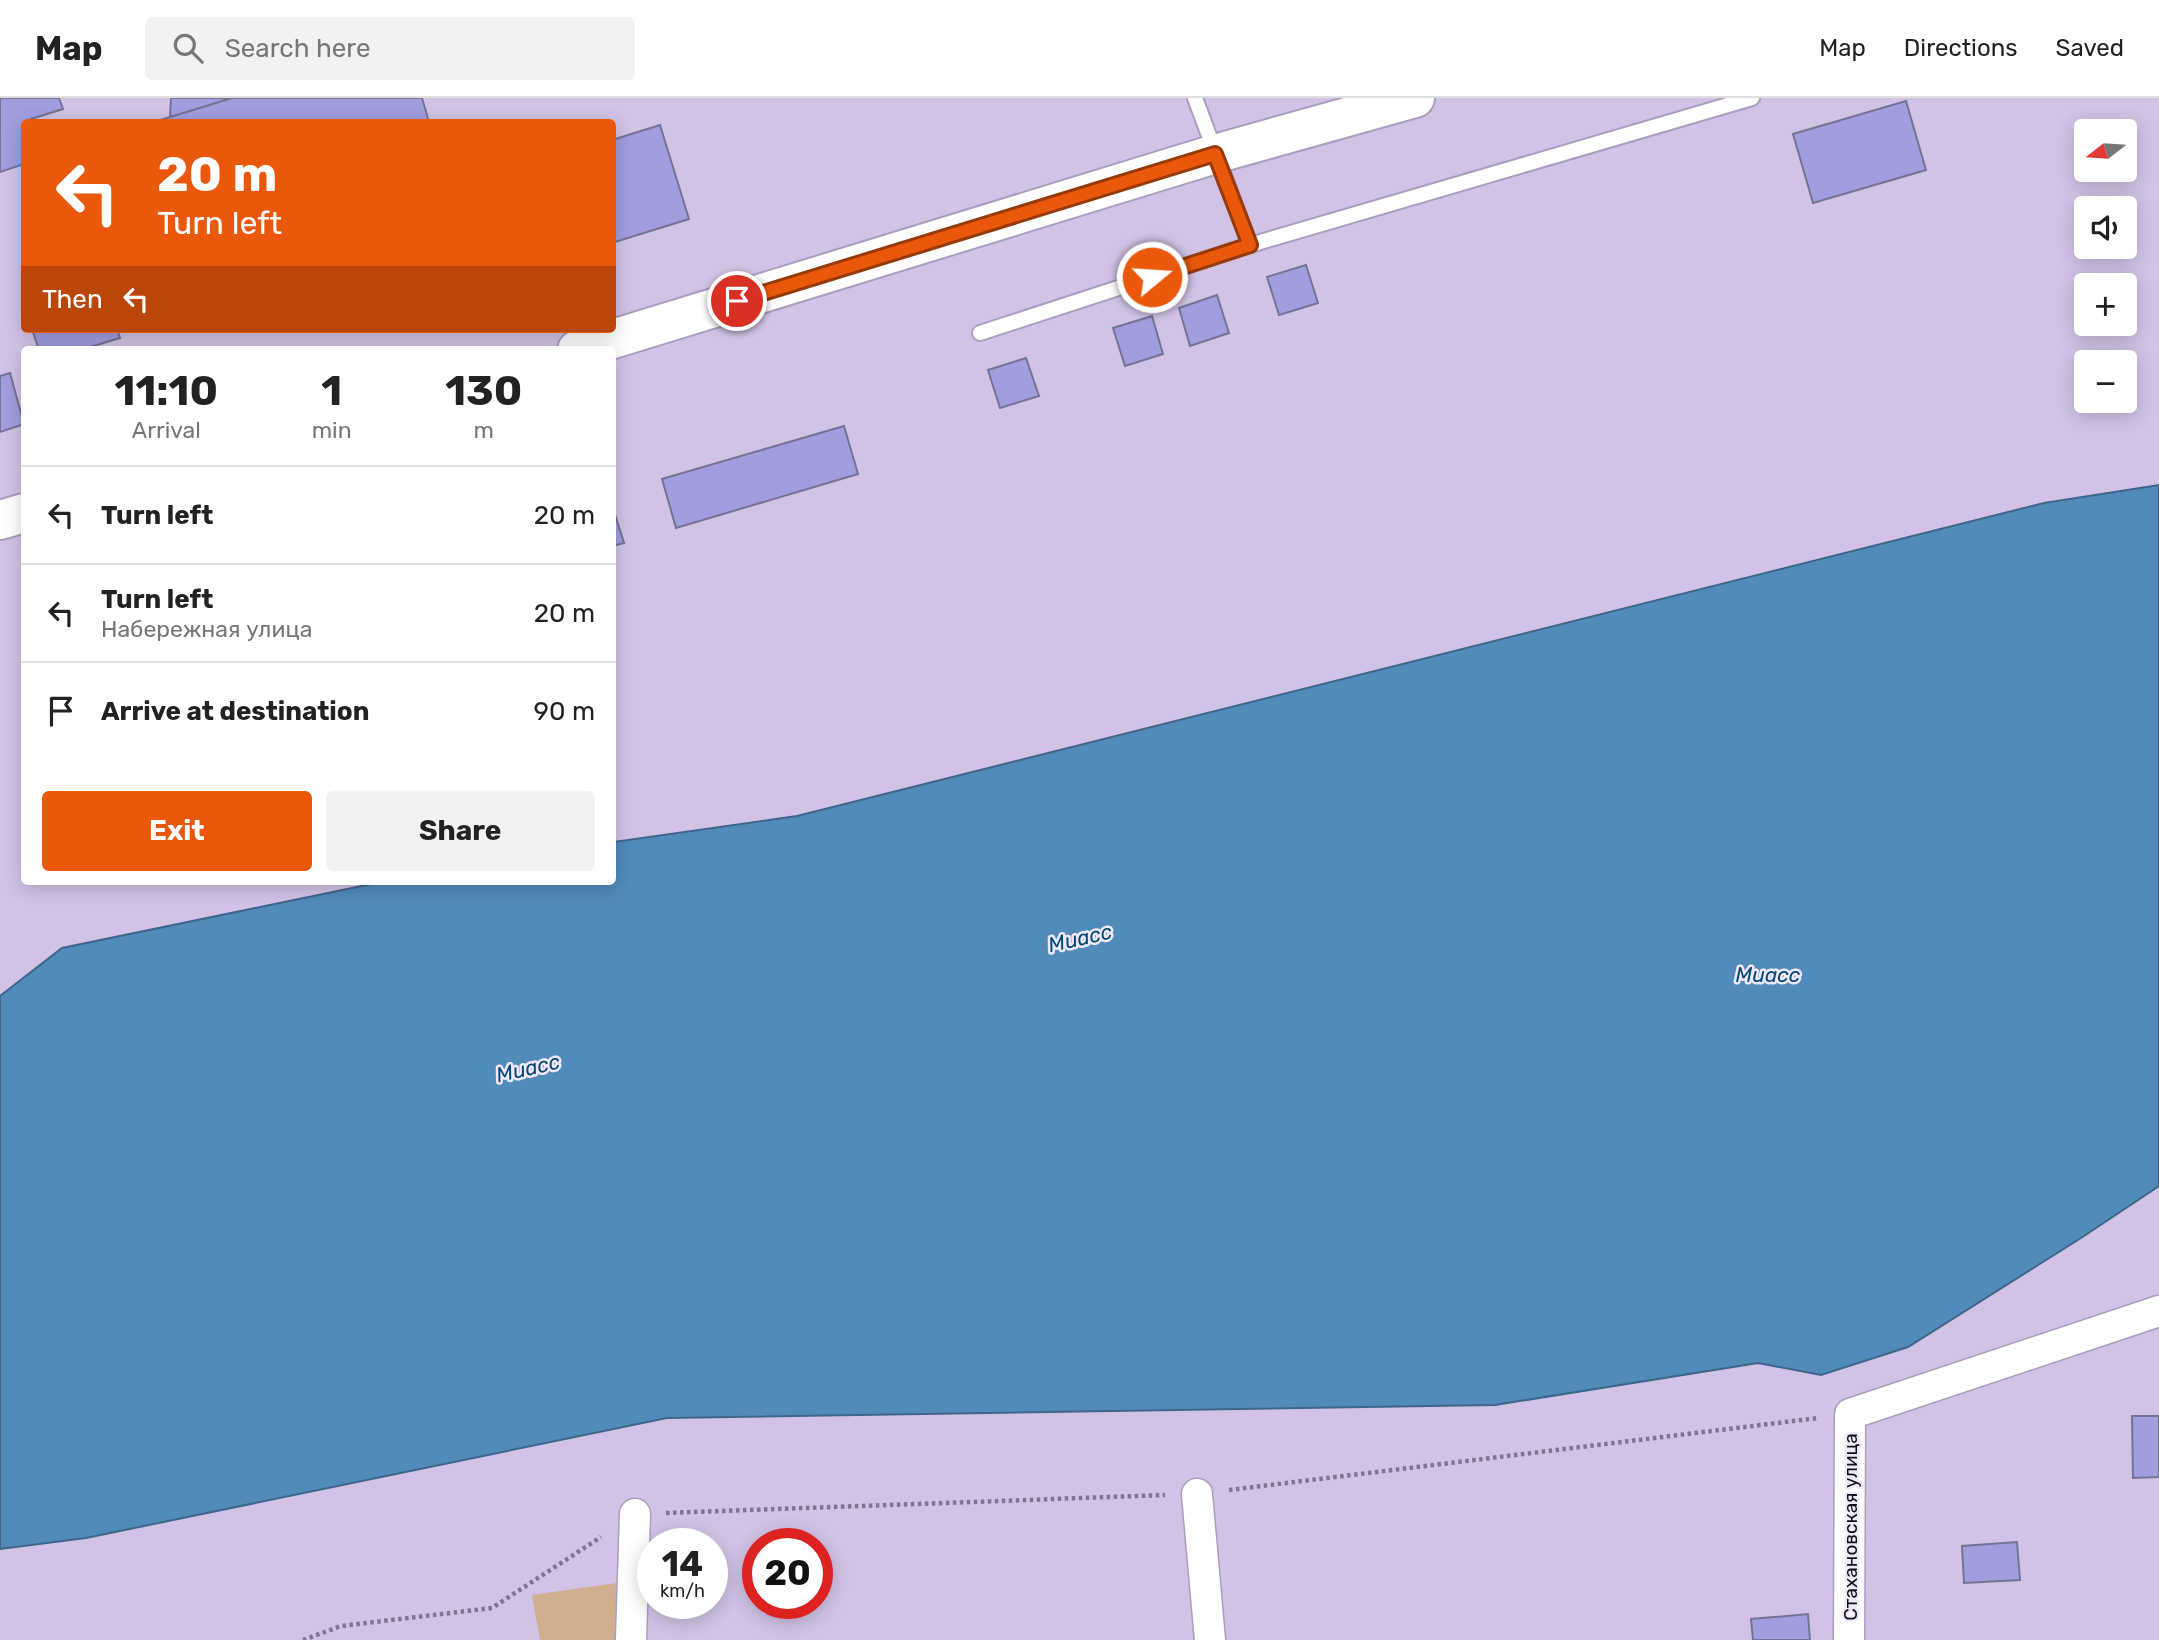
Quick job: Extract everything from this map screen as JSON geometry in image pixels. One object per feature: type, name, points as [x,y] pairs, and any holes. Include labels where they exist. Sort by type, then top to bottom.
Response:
[{"type":"street","points":[[590,346],[1215,154],[1415,98]]},
{"type":"street","points":[[0,520],[21,514]]},
{"type":"street","points":[[1850,1414],[2159,1311]]},
{"type":"street","name":"Стахановская улица","points":[[1849,1640],[1850,1414]]},
{"type":"street","points":[[1197,1494],[1210,1640]]},
{"type":"street","points":[[631,1640],[635,1514]]},
{"type":"lane","points":[[1195,98],[1250,245]]},
{"type":"lane","points":[[980,333],[1250,245],[1752,98]]},
{"type":"path","points":[[303,1640],[341,1626],[492,1608],[635,1514],[1197,1494],[1850,1414]]},
{"type":"shaded area","points":[[624,1582],[621,1640],[540,1640],[532,1595]]},
{"type":"water","name":"Миасс","points":[[2159,485],[2159,1186],[1908,1347],[1821,1375],[1758,1363],[1495,1405],[667,1418],[86,1538],[0,1549],[0,996],[62,948],[366,885],[616,885],[616,842],[797,816],[2044,503]]},
{"type":"building","points":[[0,98],[59,98],[63,109],[31,119],[21,119],[21,165],[0,172]]},
{"type":"building","points":[[171,98],[232,98],[170,118]]},
{"type":"building","points":[[232,98],[422,98],[428,119],[164,119]]},
{"type":"building","points":[[1906,101],[1926,170],[1813,203],[1793,134]]},
{"type":"building","points":[[660,125],[689,219],[616,242],[616,139]]},
{"type":"building","points":[[1306,265],[1318,303],[1279,315],[1267,277]]},
{"type":"building","points":[[1217,295],[1229,333],[1190,346],[1179,308]]},
{"type":"building","points":[[1152,316],[1163,354],[1125,366],[1113,328]]},
{"type":"building","points":[[33,333],[118,333],[120,338],[93,346],[38,346]]},
{"type":"building","points":[[1026,358],[1039,396],[1000,408],[988,370]]},
{"type":"building","points":[[10,373],[21,413],[21,425],[0,432],[0,376]]},
{"type":"building","points":[[844,426],[858,474],[676,528],[662,479]]},
{"type":"building","points":[[616,518],[624,543],[616,545]]},
{"type":"building","points":[[2132,1416],[2159,1416],[2159,1477],[2133,1478]]},
{"type":"building","points":[[2017,1542],[2020,1580],[1964,1583],[1962,1546]]},
{"type":"building","points":[[1808,1614],[1810,1640],[1753,1640],[1751,1619]]},
{"type":"route","points":[[737,301],[1215,154],[1250,245],[1152,277]]}]
